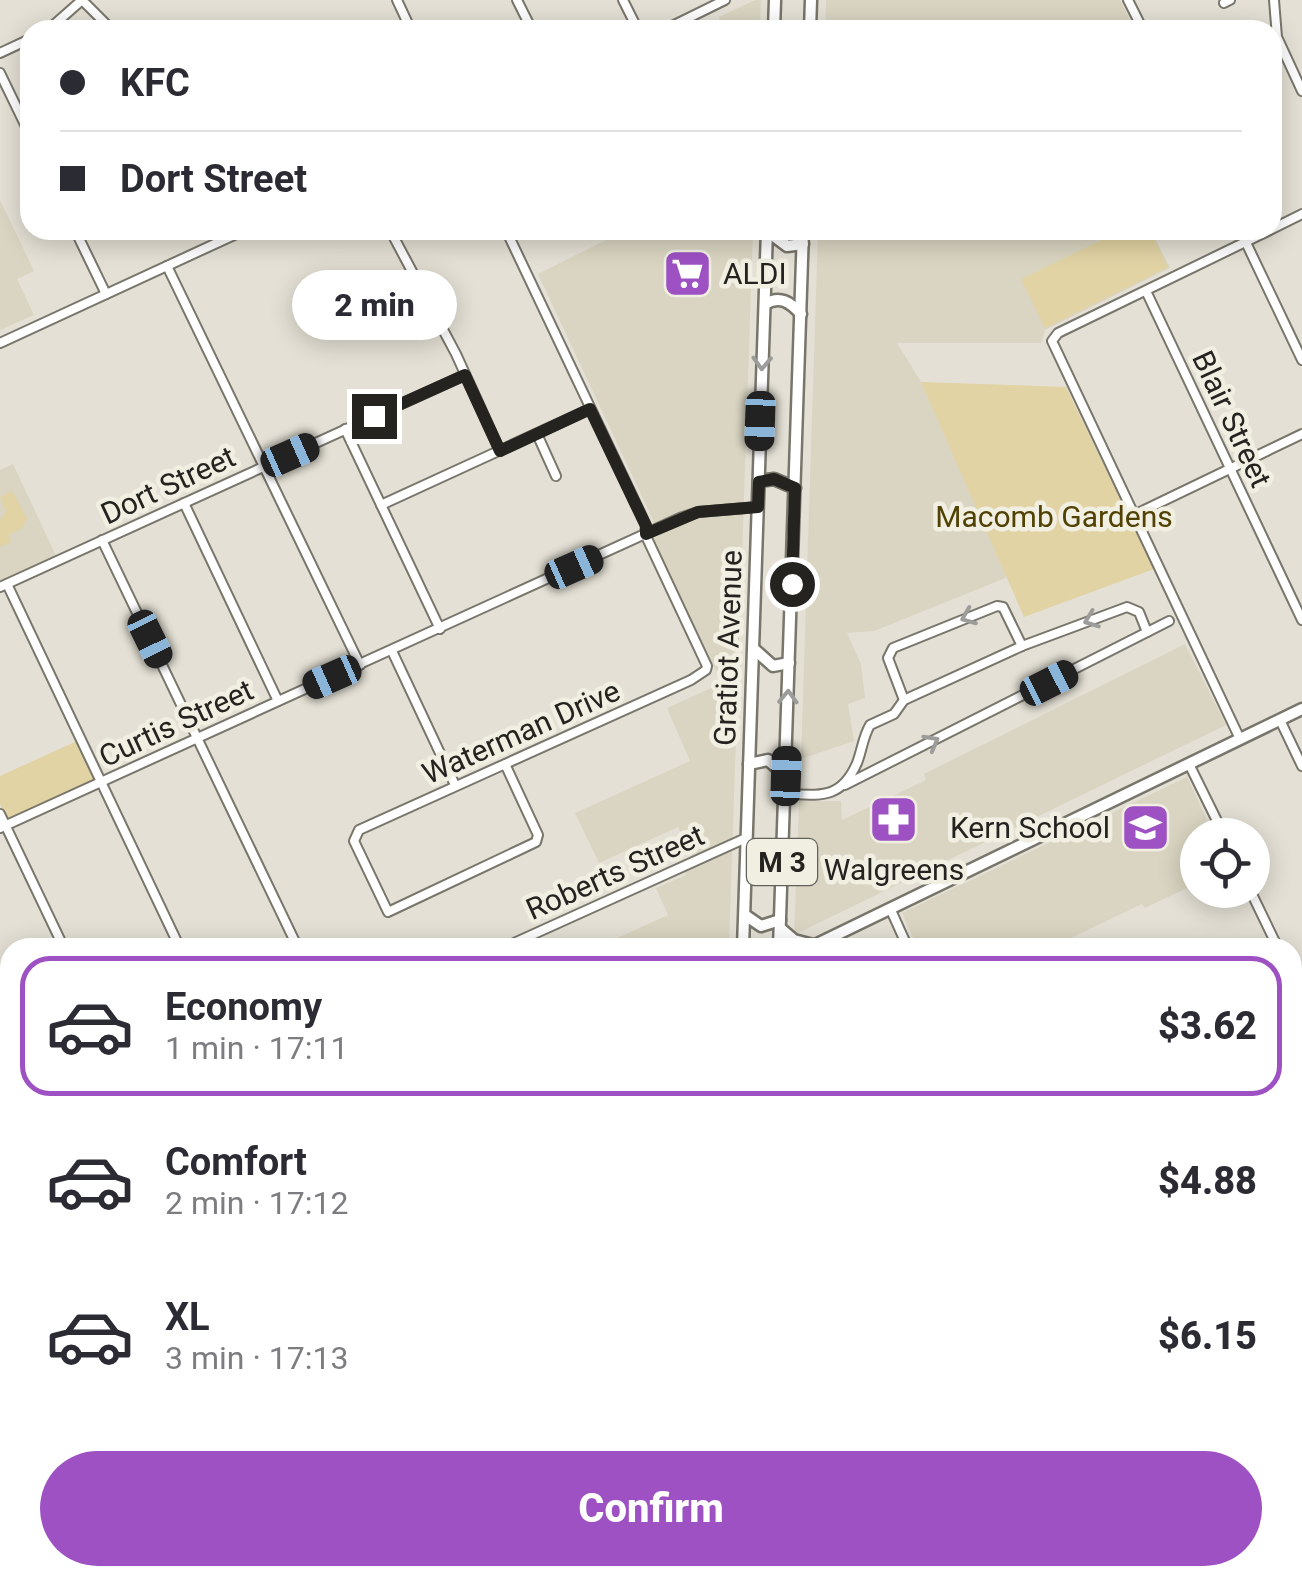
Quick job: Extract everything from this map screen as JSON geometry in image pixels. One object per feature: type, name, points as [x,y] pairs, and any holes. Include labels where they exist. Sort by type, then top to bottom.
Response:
[{"type":"main road","name":"Gratiot Avenue","points":[[743,938],[767,240]]},
{"type":"main road","points":[[779,240],[786,246],[803,244]]},
{"type":"main road","name":"Gratiot Avenue","points":[[779,938],[803,240]]},
{"type":"main road","points":[[764,304],[784,300],[801,314]]},
{"type":"main road","points":[[759,482],[774,479],[795,488]]},
{"type":"main road","points":[[753,649],[773,666],[789,663]]},
{"type":"main road","points":[[828,938],[1302,709]]},
{"type":"main road","points":[[749,764],[768,760],[786,776]]},
{"type":"main road","points":[[744,914],[761,926],[780,924],[792,938]]},
{"type":"street","points":[[59,20],[82,0],[102,20]]},
{"type":"street","points":[[684,20],[724,0]]},
{"type":"street","points":[[1282,48],[1302,91]]},
{"type":"street","points":[[0,73],[20,115]]},
{"type":"street","points":[[81,240],[106,294]]},
{"type":"street","points":[[0,343],[222,240]]},
{"type":"street","points":[[395,240],[500,451]]},
{"type":"street","points":[[511,240],[646,526],[646,534]]},
{"type":"street","points":[[1240,739],[1052,341],[1054,336],[1250,240]]},
{"type":"street","points":[[1246,242],[1302,360]]},
{"type":"street","points":[[166,266],[360,665]]},
{"type":"street","name":"Blair Street","points":[[1146,291],[1302,620]]},
{"type":"street","name":"Dort Street","points":[[4,585],[465,375]]},
{"type":"street","points":[[382,505],[590,409]]},
{"type":"street","points":[[346,429],[440,629]]},
{"type":"street","points":[[537,434],[556,476]]},
{"type":"street","points":[[1134,516],[1302,434]]},
{"type":"street","points":[[184,503],[278,702]]},
{"type":"street","name":"Curtis Street","points":[[3,827],[646,534],[698,512],[758,507]]},
{"type":"street","name":"Waterman Drive","points":[[505,764],[538,835],[536,842],[388,912],[354,841],[355,834],[364,827],[706,670],[646,534]]},
{"type":"street","points":[[102,540],[293,938]]},
{"type":"street","points":[[4,585],[175,938]]},
{"type":"street","points":[[904,700],[888,658],[893,648],[997,606],[1003,607],[1022,646]]},
{"type":"street","points":[[845,785],[870,725],[894,714],[904,700],[1022,646],[1128,607],[1139,612],[1147,632]]},
{"type":"street","points":[[785,794],[833,792],[1169,622]]},
{"type":"street","points":[[392,651],[455,785]]},
{"type":"street","points":[[1280,720],[1302,766]]},
{"type":"street","points":[[1189,764],[1216,818]]},
{"type":"street","points":[[0,814],[59,938]]},
{"type":"street","name":"Roberts Street","points":[[525,938],[746,838]]},
{"type":"street","points":[[890,908],[904,938]]},
{"type":"street","points":[[1259,908],[1273,938]]},
{"type":"shaded area","points":[[755,0],[761,0],[760,20],[719,17]]},
{"type":"shaded area","points":[[826,0],[1120,0],[1130,20],[825,20]]},
{"type":"shaded area","points":[[0,200],[34,271],[17,279],[34,315],[0,330]]},
{"type":"shaded area","points":[[606,240],[753,240],[729,938],[617,938],[668,915],[656,888],[686,875],[680,862],[692,856],[678,827],[599,863],[575,813],[690,761],[667,708],[722,683],[653,539],[660,535],[538,274]]},
{"type":"shaded area","points":[[818,240],[1156,240],[1170,268],[1045,330],[1041,343],[897,343],[921,382],[1008,577],[874,631],[847,633],[861,664],[865,698],[848,704],[854,741],[801,759]]},
{"type":"shaded area","points":[[13,464],[56,556],[0,581],[0,470]]},
{"type":"shaded area","points":[[1185,644],[1226,725],[794,935],[799,801],[841,801],[842,820],[926,780],[924,774]]},
{"type":"shaded area","points":[[1187,777],[1206,818],[1180,818],[1180,891],[1145,908],[1142,904],[1071,938],[913,938],[902,913]]},
{"type":"green space","points":[[1101,240],[1155,240],[1168,267],[1045,328],[1021,279]]},
{"type":"green space","name":"Macomb Gardens","points":[[921,382],[1066,387],[1154,569],[1024,617]]},
{"type":"green space","points":[[12,491],[27,519],[22,528],[8,535],[11,542],[0,547],[0,520],[6,512],[0,497]]},
{"type":"green space","points":[[77,741],[95,780],[7,820],[0,804],[0,776]]},
{"type":"place","name":"ALDI","points":[[688,273]]},
{"type":"place","name":"Walgreens","points":[[894,820]]},
{"type":"place","name":"Kern School","points":[[1145,827]]},
{"type":"route","points":[[374,416],[465,375],[500,451],[590,409],[646,526],[646,534],[698,512],[758,507],[759,482],[780,480],[795,488],[792,584]]}]
